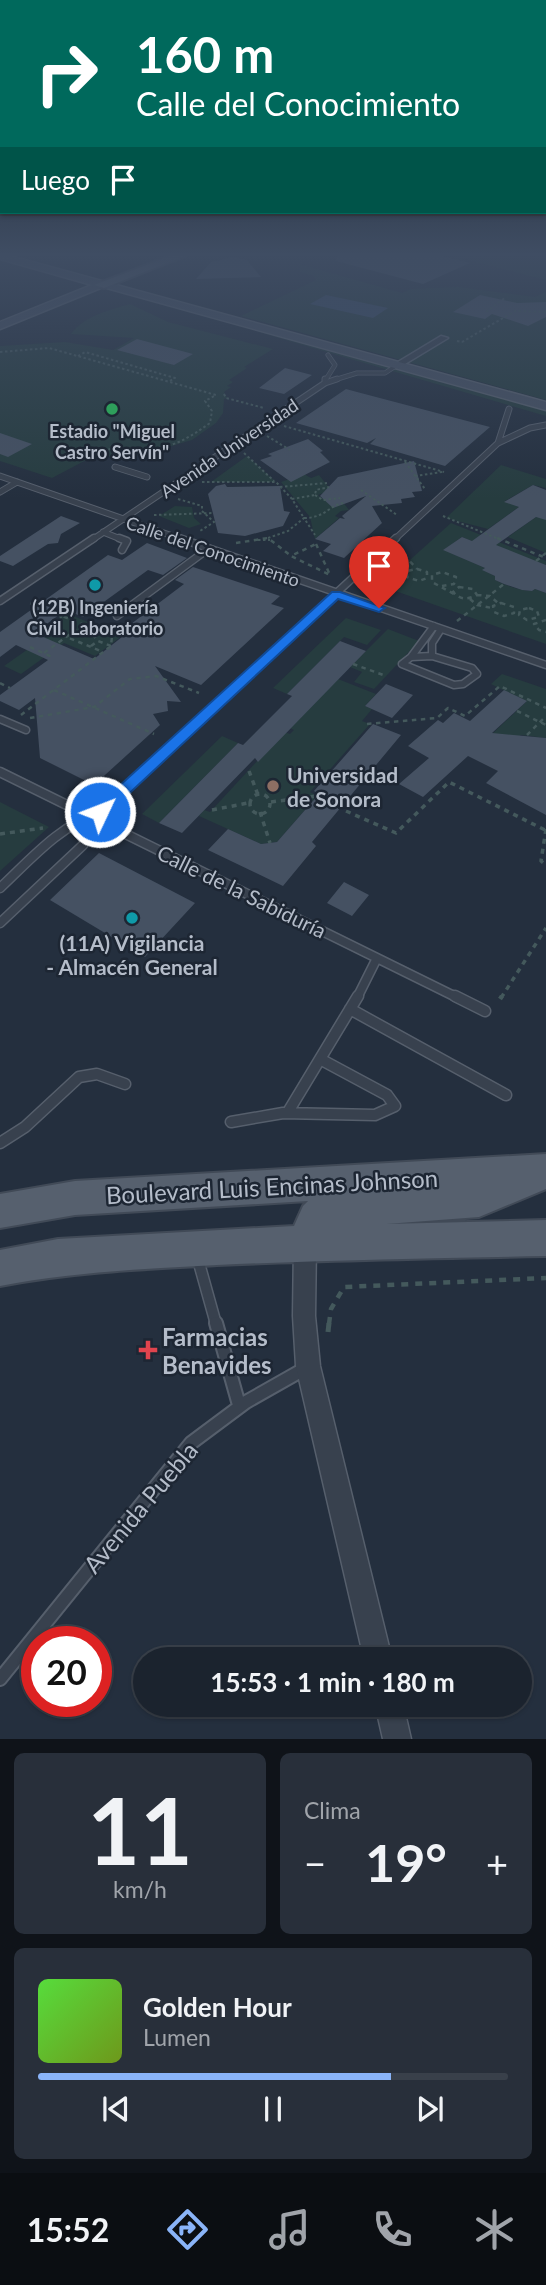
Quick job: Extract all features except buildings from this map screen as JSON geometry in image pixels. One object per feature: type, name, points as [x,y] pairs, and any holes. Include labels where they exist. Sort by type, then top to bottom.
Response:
[{"type":"main road","points":[[273,337],[385,373],[546,419]]},
{"type":"main road","points":[[290,337],[546,406]]},
{"type":"main road","points":[[305,1243],[314,1218],[322,1211],[479,1199],[546,1171]]},
{"type":"main road","name":"Boulevard Luis Encinas Johnson","points":[[0,1212],[75,1198],[546,1171]]},
{"type":"main road","points":[[0,1268],[58,1257],[305,1243],[546,1238]]},
{"type":"street","points":[[397,365],[444,338]]},
{"type":"street","points":[[305,1243],[304,1316],[308,1366],[375,1647]]},
{"type":"street","points":[[392,1717],[397,1739]]},
{"type":"lane","points":[[325,383],[325,378],[335,365],[328,355]]},
{"type":"lane","points":[[385,373],[397,365]]},
{"type":"lane","name":"Avenida Universidad","points":[[0,601],[325,383],[357,373],[385,373]]},
{"type":"lane","points":[[498,443],[498,437],[509,421],[509,408]]},
{"type":"lane","points":[[0,888],[61,833],[88,815],[100,812],[498,443],[530,428],[546,425]]},
{"type":"lane","points":[[115,467],[147,477]]},
{"type":"lane","name":"Calle del Conocimiento","points":[[0,476],[546,665]]},
{"type":"lane","points":[[0,492],[17,482]]},
{"type":"lane","points":[[103,532],[127,541],[122,551]]},
{"type":"lane","points":[[117,616],[208,549]]},
{"type":"lane","points":[[432,656],[432,643],[437,627]]},
{"type":"lane","points":[[411,657],[432,656],[472,668],[477,674],[463,684],[454,685],[402,664],[437,627]]},
{"type":"lane","points":[[0,719],[26,730]]},
{"type":"lane","name":"Calle de la Sabiduría","points":[[0,772],[485,1011]]},
{"type":"lane","points":[[0,923],[83,845],[103,822],[100,812]]},
{"type":"lane","points":[[288,1112],[350,1009],[377,958]]},
{"type":"lane","points":[[350,1009],[506,1095]]},
{"type":"lane","points":[[231,1122],[288,1112],[373,1116],[390,1112],[395,1106],[387,1095],[320,1059]]},
{"type":"lane","points":[[0,1143],[24,1127],[79,1077],[89,1072],[102,1072],[125,1084]]},
{"type":"lane","points":[[196,1250],[239,1405]]},
{"type":"lane","name":"Avenida Puebla","points":[[0,1679],[191,1443],[219,1418],[308,1366]]},
{"type":"path","points":[[444,338],[462,342],[470,337]]},
{"type":"path","points":[[0,352],[49,348],[216,395],[205,401],[212,418],[204,430],[173,444],[143,449],[102,449],[91,456]]},
{"type":"path","points":[[77,356],[85,352],[175,378],[168,382]]},
{"type":"path","points":[[224,394],[226,398],[265,409]]},
{"type":"path","points":[[282,426],[444,472],[415,476]]},
{"type":"path","points":[[267,436],[290,450]]},
{"type":"path","points":[[244,453],[292,499],[315,535]]},
{"type":"path","points":[[403,460],[425,489]]},
{"type":"path","points":[[202,482],[276,482]]},
{"type":"path","points":[[280,487],[328,485],[316,491],[315,495]]},
{"type":"path","points":[[361,491],[397,515]]},
{"type":"path","points":[[292,499],[315,495],[323,500],[340,498]]},
{"type":"path","points":[[178,499],[202,506],[204,513],[214,522],[200,531]]},
{"type":"path","points":[[304,517],[316,519],[328,514],[338,503],[344,503]]},
{"type":"path","points":[[154,515],[213,513]]},
{"type":"path","points":[[443,516],[546,558]]},
{"type":"path","points":[[235,544],[288,531],[304,517]]},
{"type":"path","points":[[268,538],[291,556],[330,575],[316,544],[291,556]]},
{"type":"path","points":[[536,561],[546,553]]},
{"type":"path","points":[[404,555],[417,569]]},
{"type":"path","points":[[407,577],[407,571],[417,569],[450,573],[477,595]]},
{"type":"path","points":[[422,581],[428,576],[423,570]]},
{"type":"path","points":[[432,582],[432,575],[442,572]]},
{"type":"path","points":[[382,577],[407,577],[432,582],[458,598],[470,600],[477,606],[492,608],[497,614],[519,615],[546,632]]},
{"type":"path","points":[[442,586],[451,586],[456,580]]},
{"type":"path","points":[[457,621],[504,584]]},
{"type":"path","points":[[454,594],[456,588],[470,587]]},
{"type":"path","points":[[470,600],[477,595],[490,596],[498,603],[525,608],[546,619]]},
{"type":"path","points":[[19,716],[111,646],[113,636],[27,601]]},
{"type":"path","points":[[492,608],[498,603]]},
{"type":"path","points":[[508,615],[515,611],[512,605]]},
{"type":"path","points":[[519,615],[520,610],[525,608]]},
{"type":"path","points":[[527,620],[537,619],[539,613]]},
{"type":"path","points":[[62,616],[45,628],[103,652]]},
{"type":"path","points":[[534,626],[537,621],[546,619]]},
{"type":"path","points":[[44,653],[84,624]]},
{"type":"path","points":[[84,624],[98,641],[111,646]]},
{"type":"path","points":[[90,647],[98,641]]},
{"type":"path","points":[[30,647],[52,657]]},
{"type":"path","points":[[353,664],[386,676]]},
{"type":"path","points":[[25,719],[94,707],[130,679],[156,676],[199,693]]},
{"type":"path","points":[[0,683],[10,688]]},
{"type":"path","points":[[367,724],[437,718],[448,708],[465,716],[500,686],[546,708]]},
{"type":"path","points":[[54,690],[153,734]]},
{"type":"path","points":[[517,710],[546,725]]},
{"type":"path","points":[[527,735],[546,716]]},
{"type":"path","points":[[249,771],[258,795]]},
{"type":"path","points":[[346,811],[396,833],[449,782],[546,830],[541,861],[546,865]]},
{"type":"path","points":[[212,810],[248,803],[258,795],[265,796],[271,802]]},
{"type":"path","points":[[271,802],[317,796]]},
{"type":"path","points":[[248,803],[252,810],[260,812],[270,808],[271,802]]},
{"type":"path","points":[[260,812],[270,843]]},
{"type":"path","points":[[0,834],[49,827]]},
{"type":"path","points":[[500,999],[546,928]]},
{"type":"path","points":[[327,1341],[331,1308],[344,1287],[546,1278]]},
{"type":"green space","name":"Estadio \"Miguel Castro Servín\"","points":[[121,337],[227,337],[273,349],[229,380],[233,382],[224,392],[227,398],[224,399],[223,413],[216,423],[192,440],[148,453],[90,458],[52,478],[0,461],[0,346],[65,342],[113,350],[134,338]]},
{"type":"green space","points":[[276,337],[546,411],[546,416]]},
{"type":"green space","points":[[318,337],[546,337],[546,400]]},
{"type":"green space","points":[[247,456],[276,482],[211,482]]},
{"type":"green space","points":[[501,465],[546,479],[546,488],[533,485],[505,501],[519,507],[488,529],[446,518]]},
{"type":"green space","points":[[304,474],[311,478],[319,475],[331,490],[318,495],[321,498],[339,497],[349,510],[341,511],[335,516],[339,518],[315,539],[310,517],[281,482]]},
{"type":"green space","points":[[175,506],[192,507],[194,518],[201,524],[189,528],[159,516]]},
{"type":"green space","points":[[536,517],[546,518],[546,553],[508,537]]},
{"type":"green space","points":[[451,523],[546,561],[546,565],[507,551],[504,554],[462,537],[444,550],[485,568],[483,570],[504,584],[546,593],[546,644],[381,586]]},
{"type":"green space","points":[[66,613],[122,636],[95,656],[64,643],[21,674],[4,666],[48,635],[41,631]]},
{"type":"green space","points":[[346,618],[381,630],[367,645],[344,637],[287,694],[273,688]]},
{"type":"green space","points":[[388,629],[419,641],[374,689],[354,682],[362,672],[350,667]]},
{"type":"green space","points":[[502,674],[546,689],[546,738],[521,735],[508,747],[491,735],[526,702],[491,684]]},
{"type":"green space","points":[[338,679],[376,694],[365,706],[372,709],[362,721],[370,724],[310,792],[317,796],[277,842],[261,844],[199,816],[204,810],[210,812],[284,732],[290,734],[294,730],[288,727]]},
{"type":"green space","points":[[222,736],[238,743],[159,823],[142,814]]},
{"type":"green space","points":[[0,802],[49,827],[0,871]]},
{"type":"place","name":"Estadio \"Miguel Castro Servín\"","points":[[112,409]]},
{"type":"place","name":"(12B) Ingeniería Civil. Laboratorio","points":[[95,585]]},
{"type":"place","name":"Universidad de Sonora","points":[[273,786]]},
{"type":"place","name":"(11A) Vigilancia - Almacén General","points":[[132,918]]},
{"type":"place","name":"Farmacias Benavides","points":[[148,1350]]},
{"type":"route","points":[[100,812],[336,594],[379,608]]}]
